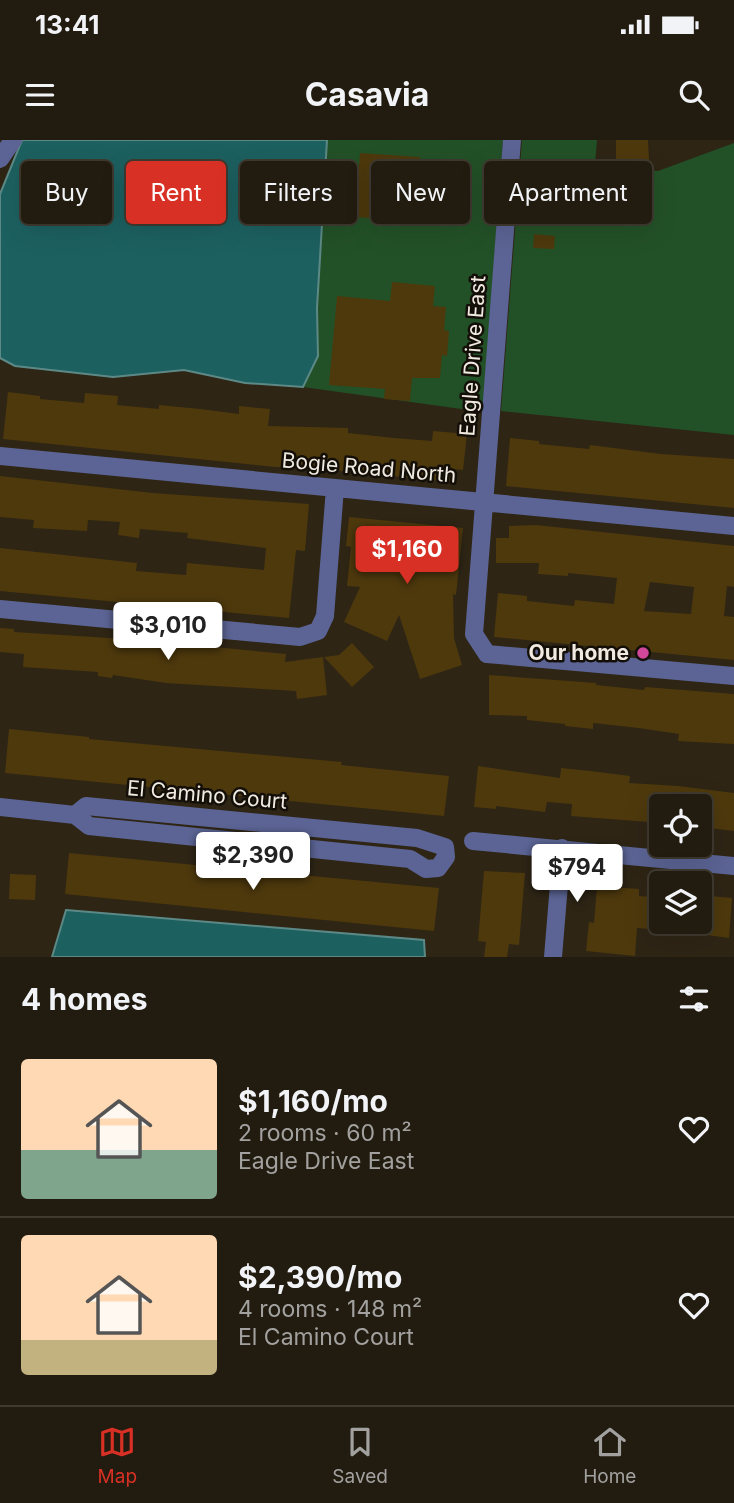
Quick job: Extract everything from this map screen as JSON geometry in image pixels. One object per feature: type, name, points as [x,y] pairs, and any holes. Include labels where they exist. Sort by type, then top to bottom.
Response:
[{"type":"street","points":[[0,159],[13,140]]},
{"type":"street","name":"Eagle Drive East","points":[[512,140],[474,634],[487,654],[734,676]]},
{"type":"street","name":"Bogie Road North","points":[[0,456],[734,526]]},
{"type":"street","points":[[0,609],[300,638],[318,631],[324,616],[335,488]]},
{"type":"street","name":"El Camino Court","points":[[0,807],[75,815],[89,826],[410,859],[426,869],[438,868],[446,858],[445,847],[417,838],[86,806],[75,815]]},
{"type":"street","points":[[472,841],[734,866]]},
{"type":"street","points":[[553,957],[562,848]]},
{"type":"green space","points":[[327,140],[503,140],[501,161],[484,161],[484,224],[497,224],[483,412],[303,387],[318,356],[317,308],[322,224],[357,224],[357,161],[326,161]]},
{"type":"green space","points":[[522,140],[597,140],[595,161],[520,161]]},
{"type":"green space","points":[[734,143],[734,435],[501,411],[515,224],[652,224],[652,170],[658,171]]},
{"type":"water","points":[[22,140],[327,140],[326,161],[240,161],[240,224],[322,224],[317,308],[318,356],[303,387],[245,383],[184,370],[113,377],[15,366],[0,358],[0,194]]},
{"type":"water","points":[[66,910],[424,940],[425,957],[52,957]]},
{"type":"building","points":[[616,140],[648,140],[649,160],[616,161]]},
{"type":"building","points":[[360,153],[420,157],[420,161],[371,161],[371,218],[357,217]]},
{"type":"building","points":[[534,234],[555,236],[554,249],[533,248]]},
{"type":"building","points":[[392,282],[435,286],[433,306],[446,307],[444,330],[449,331],[447,356],[442,355],[440,378],[412,378],[410,401],[384,399],[385,389],[329,385],[337,296],[390,301]]},
{"type":"building","points":[[8,392],[40,396],[40,399],[84,403],[85,393],[118,396],[117,405],[159,409],[159,405],[239,414],[239,406],[270,409],[268,426],[348,428],[348,433],[394,438],[432,441],[433,431],[467,434],[463,470],[452,469],[451,482],[3,439]]},
{"type":"building","points":[[510,438],[589,449],[590,445],[734,459],[734,508],[506,486]]},
{"type":"building","points":[[0,476],[153,493],[309,504],[305,551],[296,550],[289,618],[0,591],[0,548],[137,563],[136,571],[186,575],[187,563],[264,570],[266,548],[187,538],[188,533],[140,529],[139,538],[118,535],[120,522],[88,520],[87,531],[33,528],[34,520],[0,517]]},
{"type":"building","points":[[349,517],[463,528],[456,595],[453,594],[454,638],[462,665],[420,679],[399,615],[387,641],[344,622],[360,587],[347,586],[351,547],[346,546]]},
{"type":"building","points":[[536,525],[734,546],[734,587],[727,586],[724,616],[734,617],[734,660],[494,637],[498,593],[527,596],[527,601],[574,606],[575,600],[614,604],[617,578],[568,573],[568,576],[538,574],[539,563],[496,563],[496,538],[509,538],[509,526]],"holes":[[[650,582],[694,587],[691,614],[644,611]]]},
{"type":"building","points":[[0,628],[14,629],[14,632],[141,640],[286,654],[285,662],[323,657],[327,695],[297,699],[296,691],[166,683],[113,675],[112,678],[98,676],[98,672],[23,667],[24,654],[0,652]]},
{"type":"building","points":[[352,643],[374,667],[352,687],[324,657],[339,655]]},
{"type":"building","points":[[489,675],[596,683],[644,690],[645,687],[734,694],[734,744],[678,741],[679,734],[639,728],[593,723],[593,729],[527,720],[527,716],[489,715]]},
{"type":"building","points":[[9,729],[342,762],[341,765],[449,776],[444,816],[5,773]]},
{"type":"building","points":[[478,766],[560,778],[561,768],[630,776],[629,783],[734,793],[734,831],[712,828],[712,794],[649,794],[649,822],[571,816],[572,804],[547,802],[545,812],[496,806],[496,809],[474,807]]},
{"type":"building","points":[[69,853],[439,888],[434,931],[65,894]]},
{"type":"building","points":[[484,871],[525,873],[519,945],[509,944],[507,957],[484,957],[486,942],[478,941]]},
{"type":"building","points":[[10,874],[36,875],[35,900],[9,899]]},
{"type":"building","points":[[597,886],[639,889],[639,896],[649,897],[649,929],[637,928],[635,956],[586,951],[589,922],[594,923]]},
{"type":"building","points":[[712,896],[732,898],[729,938],[700,934],[712,934]]},
{"type":"place","name":"Our home","points":[[643,653]]}]
